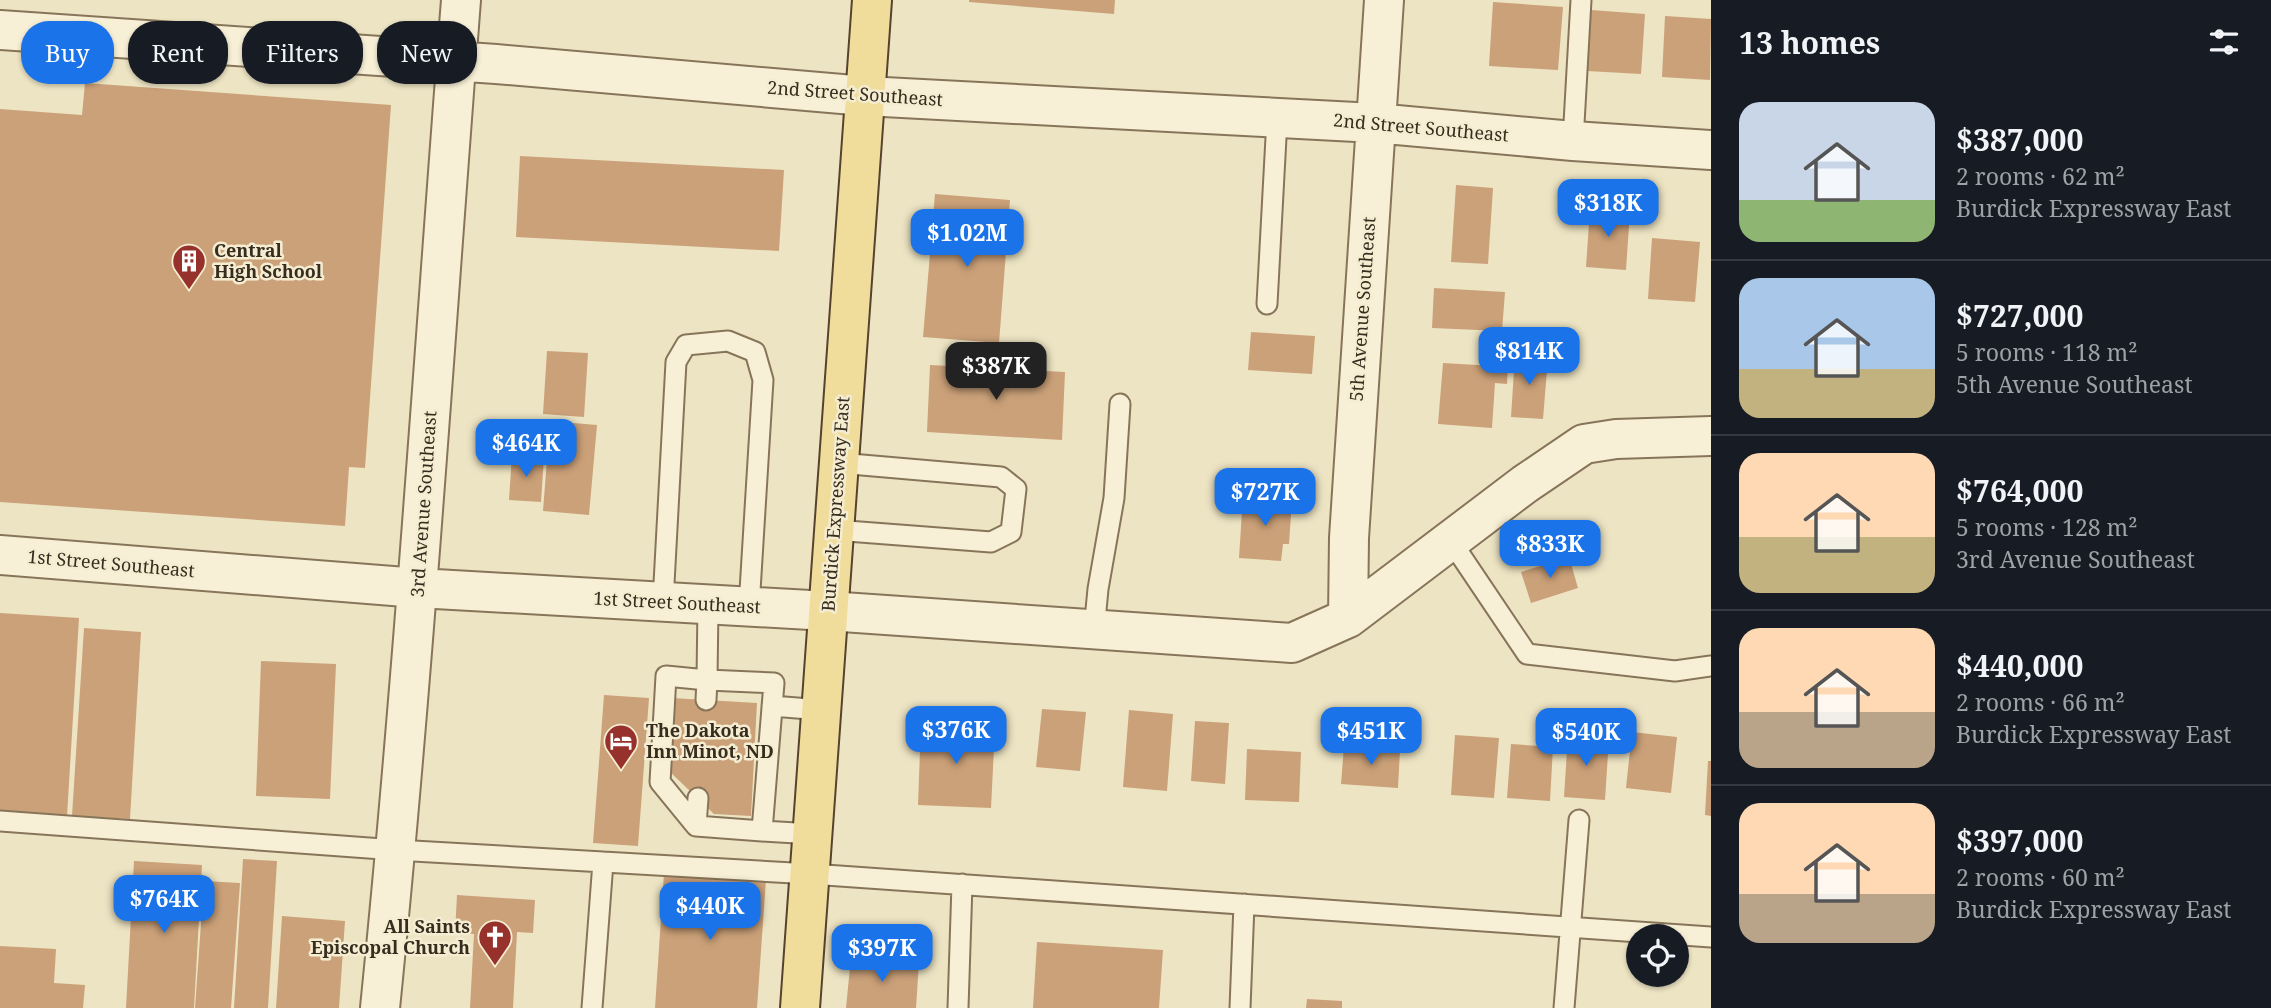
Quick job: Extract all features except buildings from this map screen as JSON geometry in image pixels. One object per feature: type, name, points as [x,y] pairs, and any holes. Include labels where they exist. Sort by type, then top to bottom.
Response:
[{"type":"main road","name":"Burdick Expressway East","points":[[800,1008],[872,0]]},
{"type":"street","name":"3rd Avenue Southeast","points":[[459,21],[461,0]]},
{"type":"street","name":"5th Avenue Southeast","points":[[1348,618],[1350,525],[1384,0]]},
{"type":"street","name":"2nd Street Southeast","points":[[0,30],[377,56]]},
{"type":"street","name":"2nd Street Southeast","points":[[477,63],[865,96],[1375,123],[1711,150]]},
{"type":"street","name":"3rd Avenue Southeast","points":[[380,1008],[418,588],[454,84]]},
{"type":"street","name":"1st Street Southeast","points":[[0,555],[418,588],[828,611],[1292,643],[1348,618],[1525,484],[1584,444],[1616,439],[1711,436]]},
{"type":"lane","points":[[1573,141],[1581,0]]},
{"type":"lane","points":[[1267,304],[1277,118]]},
{"type":"lane","points":[[663,602],[676,362],[686,345],[728,341],[755,352],[763,380],[749,607]]},
{"type":"lane","points":[[1094,631],[1098,589],[1114,498],[1120,404]]},
{"type":"lane","points":[[834,530],[991,542],[1011,532],[1016,489],[1001,477],[839,463]]},
{"type":"lane","points":[[1451,541],[1527,654],[1675,671],[1711,666]]},
{"type":"lane","points":[[707,690],[708,605]]},
{"type":"lane","points":[[762,831],[774,684],[707,690],[666,676],[660,782],[696,826],[762,831],[813,834]]},
{"type":"lane","points":[[772,706],[821,710]]},
{"type":"lane","points":[[696,826],[698,798]]},
{"type":"lane","points":[[1564,1008],[1579,820]]},
{"type":"lane","points":[[0,821],[396,850],[962,884],[1711,937]]},
{"type":"lane","points":[[592,1008],[603,862]]},
{"type":"lane","points":[[958,1008],[962,884]]},
{"type":"lane","points":[[1240,1008],[1244,904]]},
{"type":"place","name":"Central High School","points":[[189,291]]},
{"type":"place","name":"The Dakota Inn Minot, ND","points":[[621,771]]},
{"type":"place","name":"All Saints Episcopal Church","points":[[495,967]]}]
